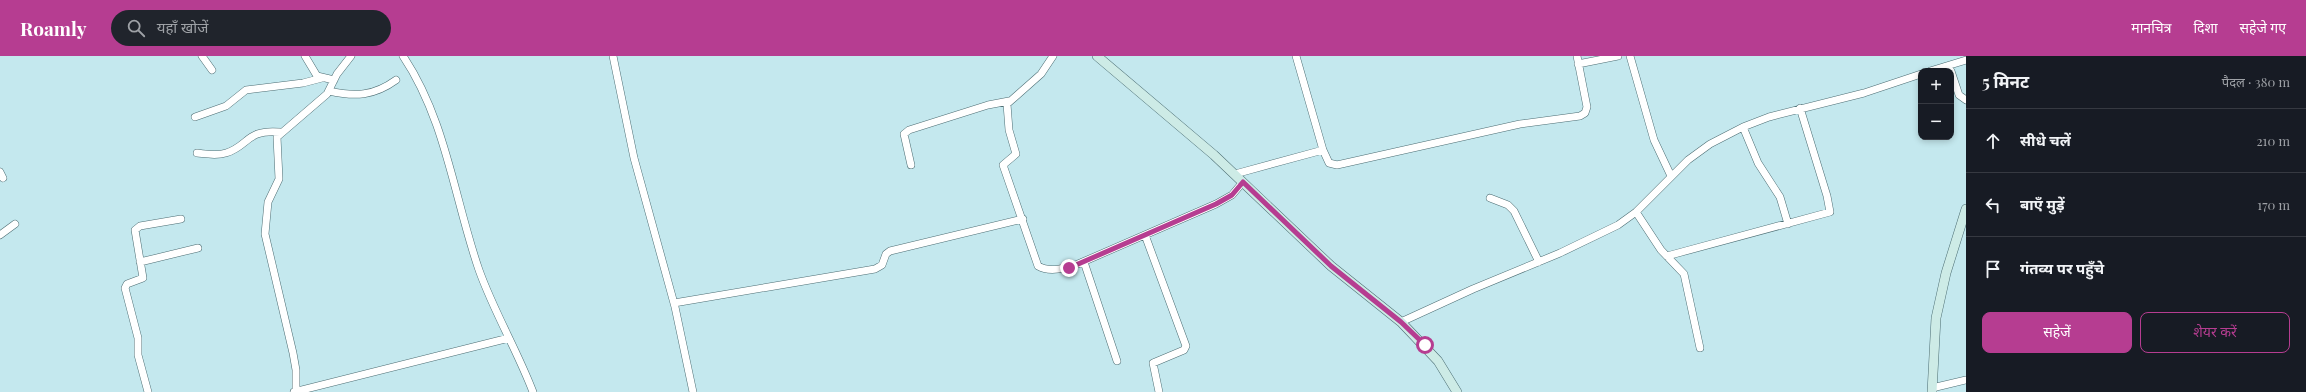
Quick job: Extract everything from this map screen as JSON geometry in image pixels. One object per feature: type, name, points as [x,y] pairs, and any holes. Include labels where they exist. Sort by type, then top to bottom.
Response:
[{"type":"street","points":[[202,56],[212,70]]},
{"type":"street","points":[[305,56],[313,71],[322,78]]},
{"type":"street","points":[[351,56],[334,80],[329,91],[280,132],[277,142],[279,179],[268,202],[264,234],[293,353],[296,370],[295,392],[509,338]]},
{"type":"street","points":[[403,56],[436,121],[479,268],[497,314],[533,392]]},
{"type":"street","points":[[614,56],[634,158],[674,303],[689,364],[693,392]]},
{"type":"street","points":[[1053,56],[1041,74],[1009,101],[1006,108],[1007,119],[1016,154],[1003,165],[1023,219],[1038,266],[1047,269],[1061,269],[1084,262],[1226,199],[1243,182]]},
{"type":"street","points":[[1097,56],[1235,174],[1331,266],[1401,322],[1438,361],[1457,392]]},
{"type":"street","points":[[1296,56],[1323,150],[1330,163],[1337,165],[1520,124],[1580,116],[1585,113],[1587,107],[1577,60],[1618,56]]},
{"type":"street","points":[[1630,56],[1654,140],[1672,176]]},
{"type":"street","points":[[1952,68],[1966,60]]},
{"type":"street","points":[[1401,322],[1473,289],[1596,237],[1636,212],[1688,160],[1710,144],[1743,127],[1800,108],[1864,93],[1918,75]]},
{"type":"street","points":[[195,117],[226,106],[246,90],[303,83],[322,78],[334,80]]},
{"type":"street","points":[[329,91],[347,94],[373,93],[380,91],[396,80]]},
{"type":"street","points":[[1954,81],[1959,95],[1966,100]]},
{"type":"street","points":[[911,165],[904,139],[904,134],[908,130],[988,104],[1009,101]]},
{"type":"street","points":[[1667,256],[1825,215],[1830,211],[1800,108]]},
{"type":"street","points":[[1743,127],[1758,163],[1780,197],[1788,224]]},
{"type":"street","points":[[197,153],[210,155],[226,153],[256,134],[269,131],[280,132]]},
{"type":"street","points":[[1235,174],[1323,150]]},
{"type":"street","points":[[1490,198],[1508,205],[1514,211],[1539,262]]},
{"type":"street","points":[[1966,209],[1943,283],[1935,330],[1932,390],[1966,380]]},
{"type":"street","points":[[1636,212],[1651,237],[1682,271],[1687,283],[1700,348]]},
{"type":"street","points":[[148,392],[138,355],[138,338],[125,288],[128,284],[142,278],[136,229],[181,219]]},
{"type":"street","points":[[674,303],[874,269],[882,265],[886,254],[890,251],[1023,219]]},
{"type":"street","points":[[0,235],[15,224]]},
{"type":"street","points":[[1145,235],[1186,342],[1184,350],[1152,365],[1159,392]]},
{"type":"street","points":[[140,262],[198,248]]},
{"type":"street","points":[[1084,262],[1117,361]]},
{"type":"route","points":[[1069,268],[1216,204],[1237,191],[1243,182],[1331,266],[1401,322],[1425,345]]}]
